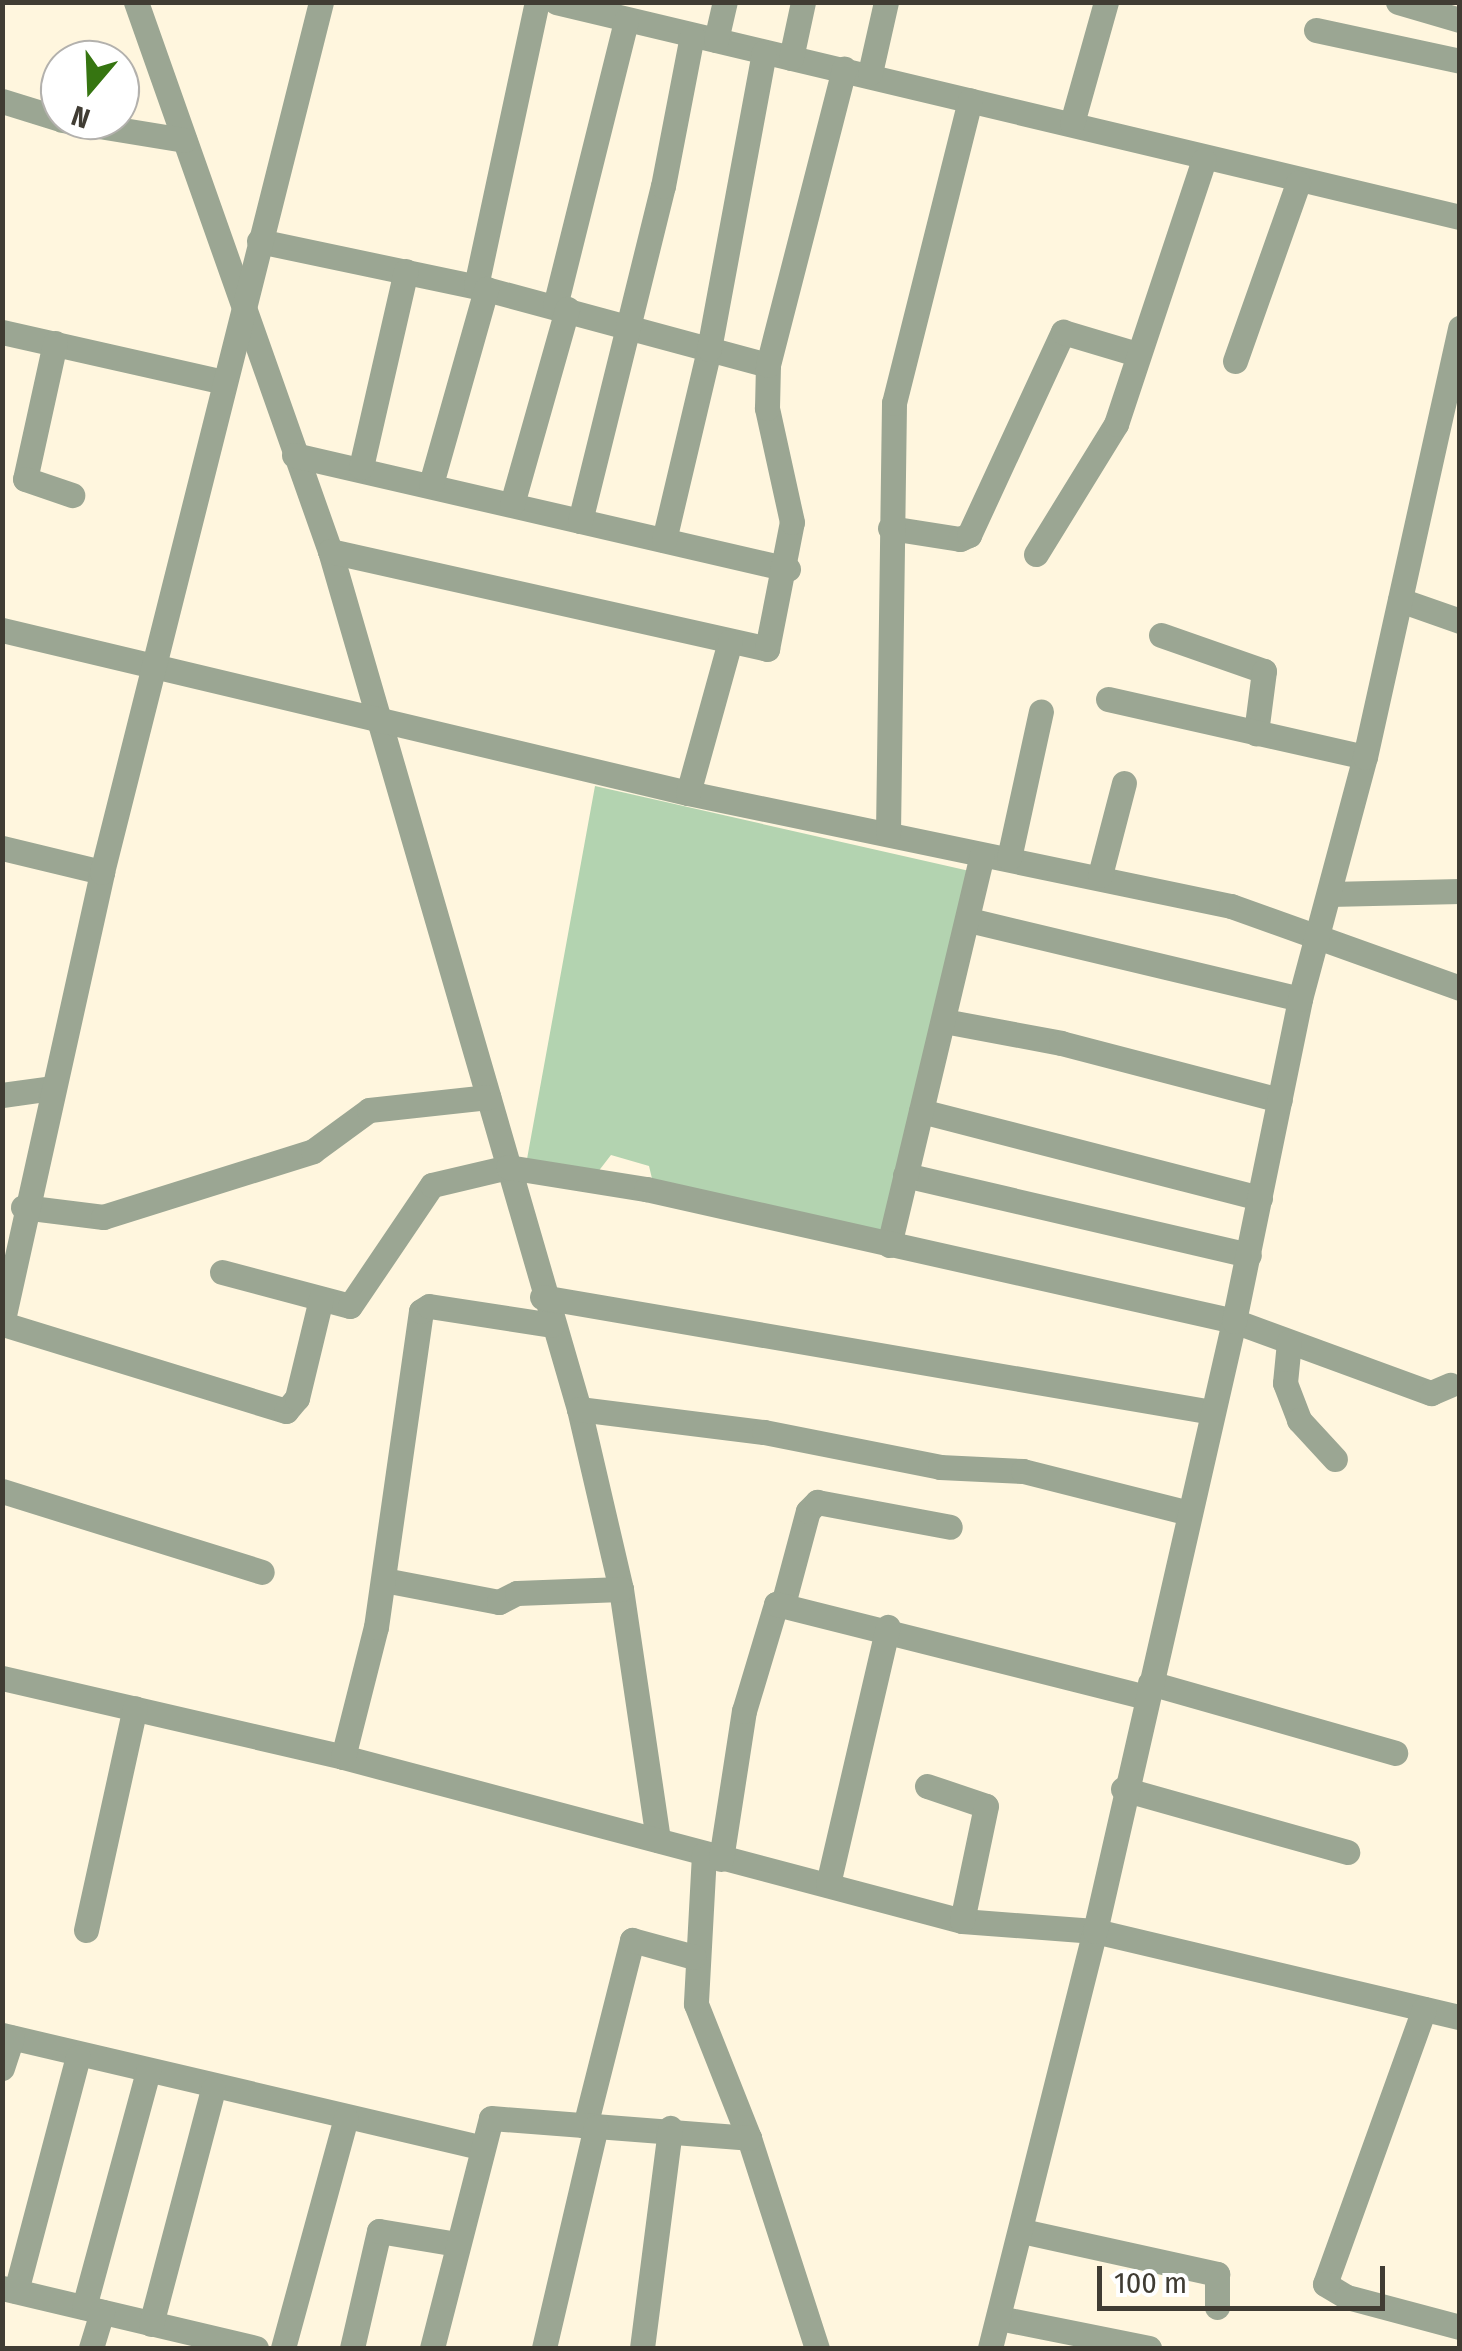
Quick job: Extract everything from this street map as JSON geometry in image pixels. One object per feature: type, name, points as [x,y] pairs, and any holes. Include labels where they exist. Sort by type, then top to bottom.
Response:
[{"type":"street","points":[[136,2],[330,551],[542,1297],[579,1408],[622,1589],[658,1840]]},
{"type":"street","points":[[321,2],[102,872],[7,1279],[2,1324],[286,1410],[297,1398],[321,1300]]},
{"type":"street","points":[[431,484],[481,288],[537,2]]},
{"type":"street","points":[[556,2],[857,71],[1298,183],[1460,217]]},
{"type":"street","points":[[580,521],[704,38],[725,2]]},
{"type":"street","points":[[791,58],[803,2]]},
{"type":"street","points":[[330,551],[768,649],[788,568],[792,522],[767,408],[768,365],[857,71],[886,2]]},
{"type":"street","points":[[1072,124],[1106,2]]},
{"type":"street","points":[[1398,2],[1460,20]]},
{"type":"street","points":[[512,504],[626,21]]},
{"type":"street","points":[[1316,30],[1460,61]]},
{"type":"street","points":[[664,540],[709,349],[764,52]]},
{"type":"street","points":[[888,833],[890,528],[897,389],[970,100]]},
{"type":"street","points":[[2,102],[40,114]]},
{"type":"street","points":[[140,133],[184,140]]},
{"type":"street","points":[[1036,554],[1116,424],[1204,160]]},
{"type":"street","points":[[1235,361],[1298,183]]},
{"type":"street","points":[[259,241],[560,307],[768,365]]},
{"type":"street","points":[[361,466],[406,271]]},
{"type":"street","points":[[990,2348],[1095,1931],[1123,1788],[1249,1254],[1300,999],[1365,757],[1460,327]]},
{"type":"street","points":[[2,332],[223,382]]},
{"type":"street","points":[[890,528],[960,540],[969,534],[1063,332],[1137,354]]},
{"type":"street","points":[[54,343],[25,479],[72,495]]},
{"type":"street","points":[[294,455],[361,466],[788,568]]},
{"type":"street","points":[[1400,600],[1460,621]]},
{"type":"street","points":[[2,630],[688,793],[1230,906],[1460,988]]},
{"type":"street","points":[[1160,635],[1264,671],[1256,733]]},
{"type":"street","points":[[688,793],[730,642]]},
{"type":"street","points":[[1108,699],[1365,757]]},
{"type":"street","points":[[1009,858],[1041,711]]},
{"type":"street","points":[[1100,876],[1124,783]]},
{"type":"street","points":[[2,848],[102,872]]},
{"type":"street","points":[[890,1245],[982,856]]},
{"type":"street","points":[[1329,894],[1460,891]]},
{"type":"street","points":[[969,920],[1300,999]]},
{"type":"street","points":[[944,1021],[1061,1043],[1280,1100]]},
{"type":"street","points":[[2,1095],[52,1088]]},
{"type":"street","points":[[24,1207],[103,1217],[313,1150],[369,1110],[488,1097]]},
{"type":"street","points":[[921,1112],[1260,1198]]},
{"type":"street","points":[[222,1272],[321,1300],[356,1302],[437,1182],[508,1167],[646,1189],[1234,1321],[1431,1393],[1450,1385]]},
{"type":"street","points":[[905,1175],[1249,1254]]},
{"type":"street","points":[[542,1297],[1212,1412]]},
{"type":"street","points":[[344,1757],[384,1580],[422,1311],[430,1306],[552,1324]]},
{"type":"street","points":[[1289,1342],[1285,1383],[1298,1420],[1335,1459]]},
{"type":"street","points":[[579,1408],[764,1432],[940,1467],[1023,1472],[1190,1513]]},
{"type":"street","points":[[2,1491],[262,1572]]},
{"type":"street","points":[[782,1604],[808,1511],[817,1502],[950,1527]]},
{"type":"street","points":[[384,1580],[499,1602],[517,1593],[622,1589]]},
{"type":"street","points":[[817,2348],[749,2138],[696,2004],[694,1957],[712,1856],[770,1608],[782,1604],[888,1627],[1395,1753]]},
{"type":"street","points":[[828,1884],[888,1627]]},
{"type":"street","points":[[2,1678],[344,1757],[962,1921],[1095,1931],[1460,2017]]},
{"type":"street","points":[[86,1930],[135,1708]]},
{"type":"street","points":[[927,1786],[986,1806],[962,1921]]},
{"type":"street","points":[[1123,1788],[1347,1852]]},
{"type":"street","points":[[544,2348],[632,1940],[694,1957]]},
{"type":"street","points":[[1424,2009],[1325,2284],[1347,2298],[1460,2327]]},
{"type":"street","points":[[2,2068],[7,2036],[78,2057],[480,2147]]},
{"type":"street","points":[[78,2057],[9,2289],[227,2346],[256,2348]]},
{"type":"street","points":[[91,2348],[93,2309],[148,2071]]},
{"type":"street","points":[[150,2324],[213,2088]]},
{"type":"street","points":[[283,2348],[346,2118]]},
{"type":"street","points":[[432,2348],[480,2147],[491,2118],[670,2128],[749,2138]]},
{"type":"street","points":[[642,2348],[670,2128]]},
{"type":"street","points":[[352,2348],[379,2230],[457,2244]]},
{"type":"street","points":[[1022,2231],[1216,2274],[1217,2307]]},
{"type":"street","points":[[1000,2318],[1149,2348]]},
{"type":"green space","points":[[595,786],[974,872],[884,1239],[654,1187],[649,1166],[611,1155],[594,1177],[527,1159]]}]
